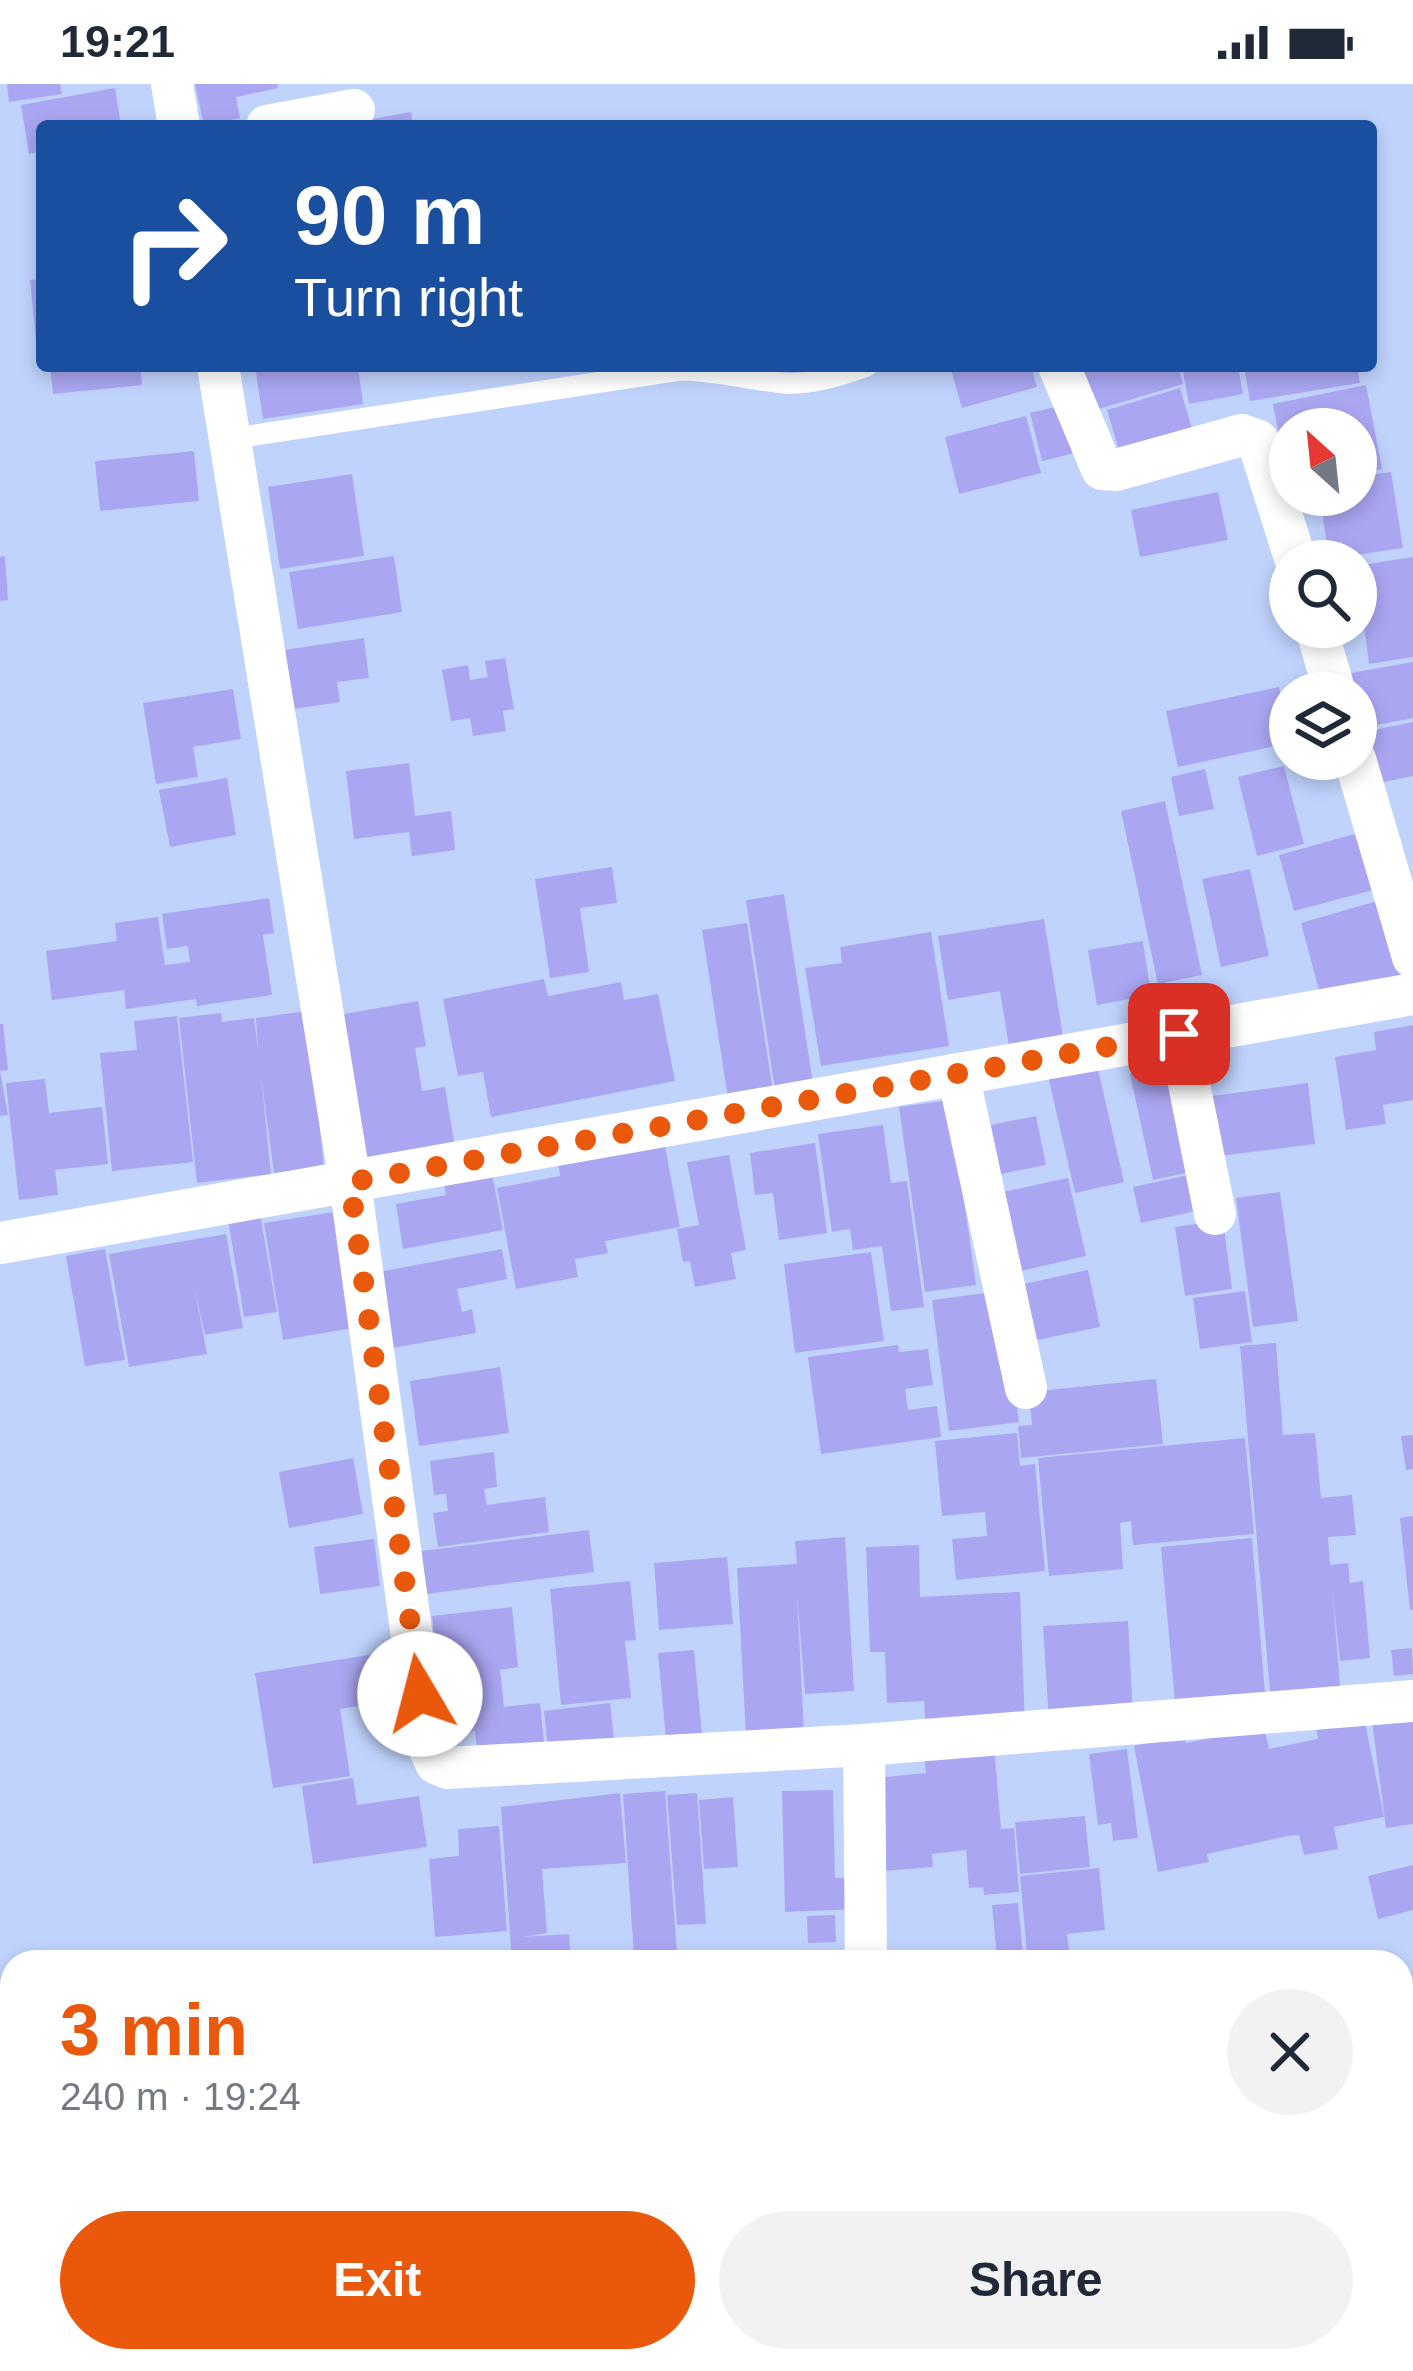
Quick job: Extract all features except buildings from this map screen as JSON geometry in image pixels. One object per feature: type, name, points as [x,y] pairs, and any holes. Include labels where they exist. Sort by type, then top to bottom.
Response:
[{"type":"street","points":[[172,84],[178,120]]},
{"type":"street","points":[[300,120],[354,110]]},
{"type":"street","points":[[219,372],[350,1182],[426,1740],[436,1763],[448,1768],[864,1745],[1413,1701]]},
{"type":"street","points":[[1062,372],[1102,469],[1116,470],[1242,435],[1258,441],[1289,540]]},
{"type":"street","points":[[1360,780],[1413,957]]},
{"type":"street","points":[[0,1243],[1413,994]]},
{"type":"street","points":[[1179,1034],[1215,1214]]},
{"type":"street","points":[[958,1074],[1025,1388]]},
{"type":"street","points":[[864,1745],[866,1950]]},
{"type":"lane","points":[[230,439],[667,372]]},
{"type":"lane","points":[[724,372],[786,383],[849,372]]},
{"type":"route","points":[[420,1694],[350,1182],[1179,1034]]}]
